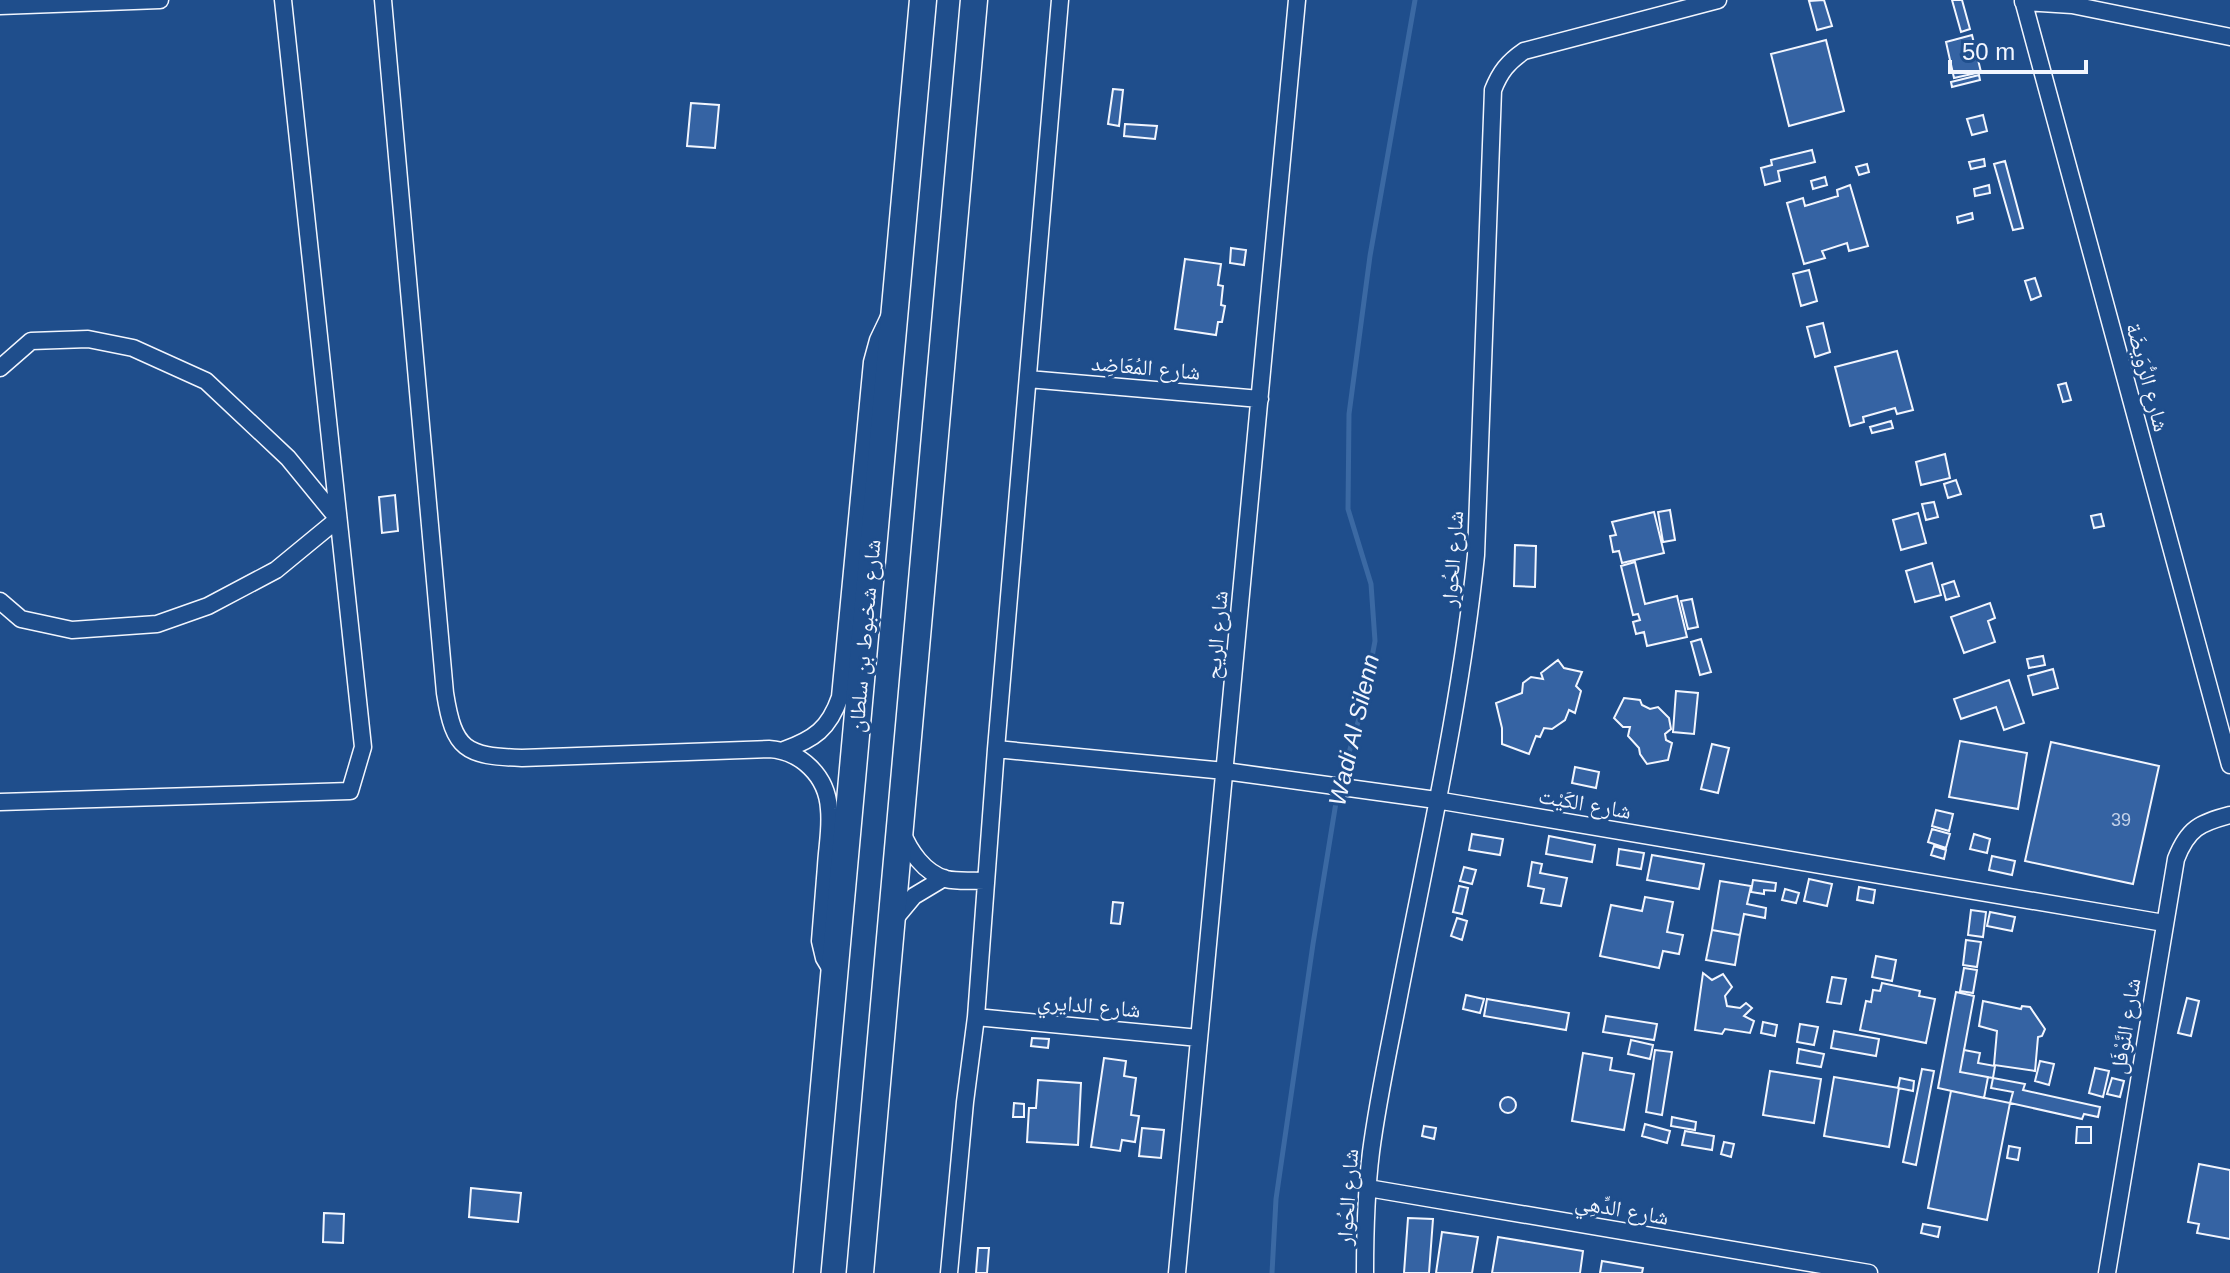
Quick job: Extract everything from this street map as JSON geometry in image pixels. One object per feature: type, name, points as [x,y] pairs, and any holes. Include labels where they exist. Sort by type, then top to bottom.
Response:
[{"type":"main road","name":"شارع شخبوط بن سلطان","points":[[807,1273],[923,0]]},
{"type":"main road","points":[[860,1273],[974,0]]},
{"type":"street","points":[[0,6],[160,0]]},
{"type":"street","points":[[0,802],[350,791],[363,747],[283,0]]},
{"type":"street","points":[[383,0],[445,693],[450,723],[464,747],[491,757],[522,758],[784,750],[816,735],[835,712],[840,697],[872,362],[878,340],[894,311]]},
{"type":"street","points":[[949,1273],[976,1017],[1060,0]]},
{"type":"street","name":"شارع الريح","points":[[1177,1273],[1297,0]]},
{"type":"street","name":"شارع الحُوار","points":[[1365,1273],[1368,1188],[1378,1112],[1468,632],[1476,555],[1493,90],[1499,74],[1524,51],[1718,0]]},
{"type":"street","points":[[2023,1],[2072,5],[2230,37]]},
{"type":"street","name":"شارع الرُّوَيضَة","points":[[2023,1],[2230,765]]},
{"type":"street","points":[[0,368],[31,341],[88,339],[133,348],[206,381],[288,458],[338,519]]},
{"type":"street","name":"شارع المُعَاضِد","points":[[1028,379],[1260,399]]},
{"type":"street","points":[[0,601],[21,619],[72,630],[157,624],[208,606],[276,570],[338,519]]},
{"type":"street","name":"شارع الكَيْت","points":[[996,749],[1225,771],[1436,800],[2164,923]]},
{"type":"street","points":[[784,750],[806,762],[827,795],[829,820],[820,941],[824,958],[834,973]]},
{"type":"street","name":"شارع النَّوْفَل","points":[[2107,1273],[2176,859],[2187,838],[2204,822],[2230,815]]},
{"type":"street","points":[[900,828],[907,844],[930,870],[944,878],[985,881]]},
{"type":"street","points":[[892,922],[914,896],[944,878]]},
{"type":"street","name":"شارع الدايري","points":[[976,1017],[1199,1038]]},
{"type":"street","name":"شارع الدِّهِي","points":[[1368,1188],[1869,1273]]},
{"type":"building","points":[[1824,0],[1832,26],[1817,30],[1809,1]]},
{"type":"building","points":[[1952,0],[1962,0],[1970,29],[1961,32]]},
{"type":"building","points":[[1972,35],[1981,72],[1954,78],[1946,42]]},
{"type":"building","points":[[1826,40],[1844,111],[1789,126],[1771,54]]},
{"type":"building","points":[[1979,75],[1980,80],[1952,87],[1951,82]]},
{"type":"building","points":[[1113,89],[1123,90],[1119,126],[1108,124]]},
{"type":"building","points":[[691,103],[719,105],[715,148],[687,146]]},
{"type":"building","points":[[1983,115],[1987,131],[1972,135],[1967,119]]},
{"type":"building","points":[[1125,124],[1157,126],[1155,139],[1124,136]]},
{"type":"building","points":[[1812,150],[1815,162],[1778,171],[1780,181],[1765,185],[1761,168],[1772,165],[1771,160]]},
{"type":"building","points":[[1984,159],[1985,166],[1971,169],[1969,162]]},
{"type":"building","points":[[2005,161],[2023,228],[2013,230],[1994,164]]},
{"type":"building","points":[[1867,164],[1869,172],[1859,175],[1856,167]]},
{"type":"building","points":[[1825,177],[1827,185],[1813,189],[1811,181]]},
{"type":"building","points":[[1850,185],[1868,246],[1849,251],[1847,243],[1822,251],[1825,258],[1804,264],[1787,203],[1803,198],[1805,206],[1838,196],[1837,190]]},
{"type":"building","points":[[1989,185],[1990,193],[1975,196],[1974,189]]},
{"type":"building","points":[[1972,213],[1973,219],[1958,223],[1957,217]]},
{"type":"building","points":[[1231,248],[1246,250],[1244,265],[1230,263]]},
{"type":"building","points":[[1185,259],[1221,264],[1218,285],[1223,286],[1221,305],[1225,306],[1216,335],[1175,329]]},
{"type":"building","points":[[1809,270],[1817,301],[1801,306],[1793,274]]},
{"type":"building","points":[[2035,278],[2041,296],[2031,300],[2025,281]]},
{"type":"building","points":[[1823,323],[1830,352],[1815,357],[1807,327]]},
{"type":"building","points":[[1897,351],[1913,410],[1897,414],[1895,408],[1863,417],[1864,422],[1850,426],[1835,367]]},
{"type":"building","points":[[2066,383],[2071,400],[2063,402],[2058,385]]},
{"type":"building","points":[[1891,421],[1893,428],[1872,433],[1870,427]]},
{"type":"building","points":[[1945,454],[1950,478],[1921,485],[1916,462]]},
{"type":"building","points":[[1956,480],[1961,494],[1948,498],[1944,484]]},
{"type":"building","points":[[395,495],[398,531],[382,533],[379,497]]},
{"type":"building","points":[[1934,502],[1938,517],[1926,520],[1922,504]]},
{"type":"building","points":[[1670,510],[1675,540],[1663,542],[1658,512]]},
{"type":"building","points":[[1654,512],[1664,553],[1622,563],[1619,551],[1613,552],[1610,536],[1616,535],[1612,522]]},
{"type":"building","points":[[1918,513],[1926,543],[1901,550],[1893,520]]},
{"type":"building","points":[[2101,514],[2104,526],[2094,528],[2091,516]]},
{"type":"building","points":[[1515,545],[1536,546],[1535,587],[1514,586]]},
{"type":"building","points":[[1635,562],[1645,604],[1677,596],[1687,637],[1647,646],[1644,632],[1636,634],[1633,622],[1640,620],[1638,614],[1633,615],[1621,566]]},
{"type":"building","points":[[1932,563],[1941,595],[1915,602],[1906,571]]},
{"type":"building","points":[[1954,581],[1959,596],[1946,600],[1942,585]]},
{"type":"building","points":[[1692,599],[1698,627],[1688,629],[1681,601]]},
{"type":"building","points":[[1990,603],[1995,618],[1988,621],[1995,642],[1964,653],[1951,617]]},
{"type":"building","points":[[1701,639],[1711,672],[1700,675],[1691,642]]},
{"type":"building","points":[[2043,656],[2045,665],[2029,668],[2027,659]]},
{"type":"building","points":[[1558,660],[1564,668],[1582,672],[1576,686],[1581,691],[1575,713],[1569,710],[1565,720],[1552,729],[1544,728],[1540,737],[1536,736],[1529,754],[1502,744],[1496,703],[1522,693],[1523,683],[1531,677],[1543,679],[1541,673]]},
{"type":"building","points":[[2053,669],[2058,688],[2033,695],[2028,676]]},
{"type":"building","points":[[2009,680],[2024,723],[2004,730],[1996,707],[1961,719],[1954,699]]},
{"type":"building","points":[[1676,691],[1698,693],[1694,734],[1673,732]]},
{"type":"building","points":[[1624,698],[1640,700],[1650,709],[1658,707],[1669,718],[1671,729],[1665,734],[1666,740],[1672,743],[1668,760],[1647,764],[1628,736],[1630,727],[1623,727],[1614,718]]},
{"type":"building","points":[[1960,741],[2027,753],[2018,809],[1949,797]]},
{"type":"building","points":[[2051,742],[2159,766],[2133,884],[2025,861]]},
{"type":"building","points":[[1712,744],[1729,748],[1718,793],[1701,789]]},
{"type":"building","points":[[1575,767],[1599,772],[1596,788],[1572,783]]},
{"type":"building","points":[[1936,810],[1953,814],[1949,831],[1932,826]]},
{"type":"building","points":[[1932,829],[1950,834],[1946,848],[1928,842]]},
{"type":"building","points":[[1472,834],[1503,839],[1500,855],[1469,850]]},
{"type":"building","points":[[1974,834],[1990,839],[1987,853],[1970,849]]},
{"type":"building","points":[[1549,836],[1595,845],[1592,862],[1546,854]]},
{"type":"building","points":[[1934,846],[1946,850],[1944,859],[1931,855]]},
{"type":"building","points":[[1619,849],[1644,853],[1641,869],[1617,865]]},
{"type":"building","points":[[1652,855],[1704,864],[1699,889],[1647,880]]},
{"type":"building","points":[[1992,856],[2015,861],[2012,875],[1989,870]]},
{"type":"building","points":[[1532,862],[1542,864],[1540,873],[1567,878],[1561,906],[1541,903],[1544,889],[1528,886]]},
{"type":"building","points":[[1464,867],[1476,870],[1472,884],[1460,881]]},
{"type":"building","points":[[1809,879],[1832,884],[1827,906],[1804,901]]},
{"type":"building","points":[[1753,880],[1776,883],[1775,891],[1764,890],[1764,894],[1751,892]]},
{"type":"building","points":[[1720,881],[1751,886],[1747,904],[1766,908],[1765,918],[1744,914],[1740,935],[1712,930]]},
{"type":"building","points":[[1459,886],[1468,888],[1462,914],[1453,912]]},
{"type":"building","points":[[1859,887],[1875,890],[1873,903],[1857,900]]},
{"type":"building","points":[[1785,889],[1799,893],[1796,903],[1782,900]]},
{"type":"building","points":[[1645,897],[1673,902],[1667,932],[1683,935],[1679,954],[1663,951],[1659,968],[1600,956],[1611,905],[1642,911]]},
{"type":"building","points":[[1113,902],[1123,903],[1120,924],[1111,923]]},
{"type":"building","points":[[1971,910],[1986,912],[1983,937],[1968,935]]},
{"type":"building","points":[[1990,912],[2015,917],[2012,931],[1987,926]]},
{"type":"building","points":[[1457,918],[1467,921],[1462,940],[1451,936]]},
{"type":"building","points":[[1712,930],[1740,935],[1735,965],[1706,960]]},
{"type":"building","points":[[1966,940],[1981,942],[1977,967],[1963,965]]},
{"type":"building","points":[[1876,956],[1896,960],[1892,981],[1872,977]]},
{"type":"building","points":[[1964,968],[1977,970],[1973,993],[1960,991]]},
{"type":"building","points":[[1703,973],[1712,980],[1723,974],[1732,987],[1725,996],[1727,1006],[1740,1008],[1746,1003],[1752,1008],[1744,1016],[1754,1021],[1750,1033],[1725,1029],[1722,1034],[1695,1030]]},
{"type":"building","points":[[1832,977],[1846,979],[1841,1004],[1827,1002]]},
{"type":"building","points":[[1882,983],[1920,991],[1919,996],[1935,999],[1926,1043],[1860,1030],[1866,1001],[1871,1002],[1873,990],[1880,991]]},
{"type":"building","points":[[1956,992],[1974,996],[1960,1072],[1988,1077],[1984,1098],[1938,1088]]},
{"type":"building","points":[[1466,995],[1484,999],[1480,1013],[1463,1009]]},
{"type":"building","points":[[2187,998],[2199,1001],[2191,1036],[2178,1033]]},
{"type":"building","points":[[1487,999],[1569,1013],[1566,1030],[1484,1016]]},
{"type":"building","points":[[1983,1001],[2021,1009],[2022,1006],[2030,1007],[2045,1029],[2038,1037],[2035,1071],[1994,1065],[1997,1031],[1979,1026]]},
{"type":"building","points":[[1606,1016],[1657,1024],[1654,1040],[1603,1032]]},
{"type":"building","points":[[1763,1022],[1777,1025],[1775,1036],[1761,1033]]},
{"type":"building","points":[[1800,1024],[1818,1027],[1814,1045],[1797,1042]]},
{"type":"building","points":[[1834,1031],[1879,1039],[1876,1056],[1831,1048]]},
{"type":"building","points":[[1032,1038],[1049,1039],[1048,1048],[1031,1046]]},
{"type":"building","points":[[1631,1040],[1653,1045],[1650,1059],[1628,1054]]},
{"type":"building","points":[[1799,1049],[1824,1054],[1821,1067],[1797,1063]]},
{"type":"building","points":[[1655,1050],[1672,1052],[1662,1115],[1646,1112]]},
{"type":"building","points":[[1964,1050],[1980,1053],[1978,1063],[1995,1066],[1993,1078],[1960,1072]]},
{"type":"building","points":[[1583,1053],[1612,1058],[1610,1070],[1634,1074],[1624,1130],[1572,1121]]},
{"type":"building","points":[[1104,1058],[1126,1061],[1124,1076],[1136,1078],[1131,1115],[1139,1116],[1135,1142],[1122,1140],[1120,1151],[1091,1147]]},
{"type":"building","points":[[2040,1061],[2054,1064],[2049,1085],[2035,1081]]},
{"type":"building","points":[[2095,1068],[2109,1071],[2103,1097],[2089,1093]]},
{"type":"building","points":[[1922,1069],[1934,1071],[1916,1165],[1903,1162]]},
{"type":"building","points":[[1770,1071],[1821,1079],[1814,1123],[1763,1115]]},
{"type":"building","points":[[1834,1077],[1899,1088],[1889,1147],[1824,1136]]},
{"type":"building","points":[[1900,1078],[1914,1081],[1913,1091],[1898,1088]]},
{"type":"building","points":[[1993,1078],[2025,1084],[2023,1090],[2100,1107],[2098,1117],[2084,1114],[2082,1119],[2010,1103],[2013,1092],[1991,1088]]},
{"type":"building","points":[[2112,1078],[2124,1081],[2120,1097],[2107,1094]]},
{"type":"building","points":[[1038,1080],[1081,1083],[1078,1145],[1027,1142],[1029,1108],[1036,1108]]},
{"type":"building","points":[[1951,1091],[2010,1103],[1987,1220],[1928,1208]]},
{"type":"building","points":[[1508,1097],[1516,1105],[1508,1113],[1500,1105]]},
{"type":"building","points":[[1014,1103],[1024,1104],[1024,1117],[1013,1117]]},
{"type":"building","points":[[1672,1117],[1696,1122],[1695,1130],[1671,1126]]},
{"type":"building","points":[[1645,1124],[1670,1131],[1667,1143],[1642,1136]]},
{"type":"building","points":[[1424,1126],[1436,1128],[1434,1139],[1422,1136]]},
{"type":"building","points":[[2077,1127],[2091,1127],[2091,1143],[2076,1143]]},
{"type":"building","points":[[1142,1128],[1164,1130],[1161,1158],[1139,1156]]},
{"type":"building","points":[[1685,1131],[1714,1136],[1712,1150],[1682,1145]]},
{"type":"building","points":[[1724,1142],[1734,1144],[1731,1157],[1721,1154]]},
{"type":"building","points":[[2009,1146],[2020,1148],[2018,1160],[2007,1158]]},
{"type":"building","points":[[2199,1164],[2230,1170],[2230,1239],[2197,1233],[2199,1224],[2188,1222]]},
{"type":"building","points":[[471,1188],[521,1193],[518,1222],[469,1217]]},
{"type":"building","points":[[324,1213],[344,1214],[343,1243],[323,1242]]},
{"type":"building","points":[[1408,1218],[1433,1219],[1429,1273],[1404,1273]]},
{"type":"building","points":[[1923,1224],[1940,1227],[1938,1237],[1921,1233]]},
{"type":"building","points":[[1442,1232],[1478,1237],[1472,1273],[1436,1273]]},
{"type":"building","points":[[1498,1237],[1583,1251],[1580,1273],[1492,1273]]},
{"type":"building","points":[[978,1248],[989,1248],[987,1273],[976,1273]]},
{"type":"building","points":[[1602,1261],[1643,1268],[1642,1273],[1600,1273]]},
{"type":"waterway","name":"Wadi Al Silenn","points":[[1272,1273],[1276,1199],[1338,790],[1363,705],[1375,641],[1371,584],[1348,509],[1349,414],[1370,256],[1415,0]]}]
